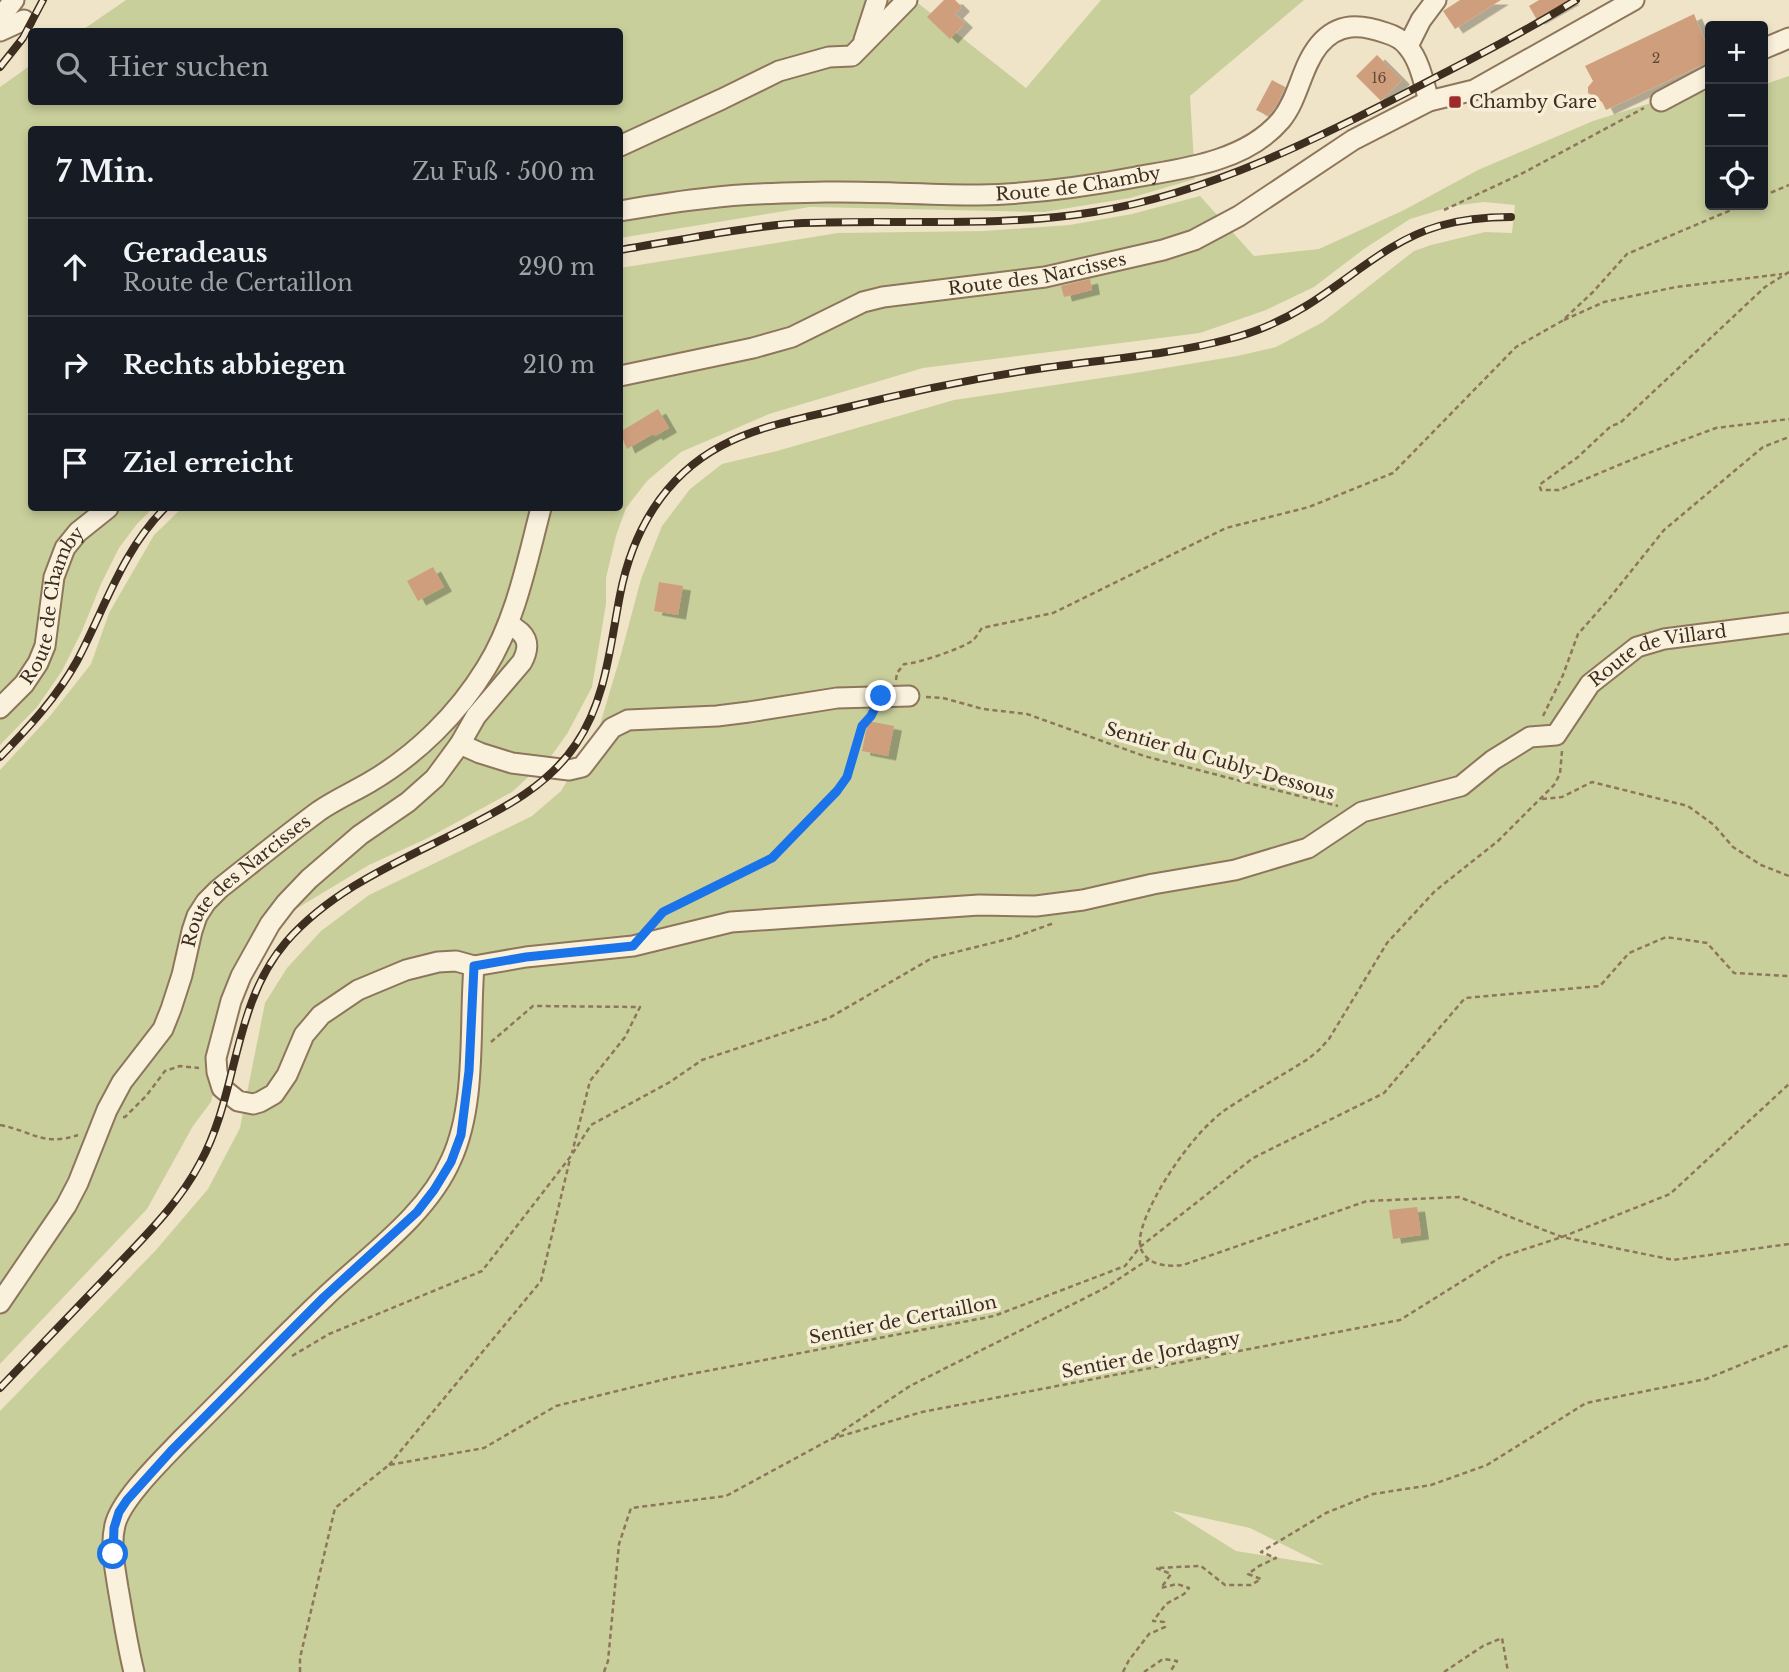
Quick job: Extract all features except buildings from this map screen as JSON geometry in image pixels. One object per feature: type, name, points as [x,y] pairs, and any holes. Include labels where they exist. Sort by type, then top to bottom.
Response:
[{"type":"street","points":[[0,18],[14,0]]},
{"type":"street","points":[[863,45],[877,0]]},
{"type":"street","points":[[623,145],[779,71],[829,57],[852,56],[907,0]]},
{"type":"street","points":[[1436,0],[1408,46],[1429,101],[1474,90],[1633,0]]},
{"type":"street","points":[[0,31],[24,20]]},
{"type":"street","name":"Route de Chamby","points":[[623,211],[711,197],[765,194],[1039,193],[1155,174],[1217,160],[1258,141],[1272,130],[1290,106],[1317,46],[1342,28],[1368,26],[1393,35],[1408,46]]},
{"type":"street","points":[[1768,47],[1789,38]]},
{"type":"street","points":[[1661,101],[1705,78]]},
{"type":"street","name":"Route des Narcisses","points":[[623,375],[792,337],[853,307],[883,297],[1045,277],[1163,250],[1194,240],[1239,216],[1353,139],[1429,101]]},
{"type":"street","name":"Route de Chamby","points":[[0,708],[24,684],[45,646],[54,577],[65,548],[78,532],[104,511]]},
{"type":"street","name":"Route des Narcisses","points":[[0,1303],[66,1206],[122,1082],[163,1029],[183,975],[192,932],[206,902],[228,882],[337,799],[371,782],[404,759],[426,741],[459,704],[487,667],[508,624],[540,511]]},
{"type":"street","name":"Route de Villard","points":[[1556,735],[1590,684],[1637,647],[1664,639],[1789,623]]},
{"type":"street","points":[[508,624],[522,632],[527,648],[522,662],[476,716],[435,778],[423,790],[360,835],[309,879],[270,924],[230,1001],[216,1058],[222,1088],[238,1101],[253,1104],[274,1094],[287,1075],[304,1035],[321,1015],[344,998],[406,970],[438,962],[456,961],[474,966],[526,957],[633,946],[731,922],[979,905],[1036,906],[1083,901],[1153,884],[1235,870],[1308,848],[1362,812],[1461,786],[1493,760],[1530,737],[1556,735]]},
{"type":"street","points":[[460,744],[512,762],[569,770],[582,767],[612,728],[628,720],[717,716],[837,698],[894,696]]},
{"type":"street","points":[[134,1672],[113,1554],[114,1528],[119,1512],[171,1451],[324,1297],[417,1212],[434,1190],[451,1162],[461,1135],[469,1071],[474,966]]},
{"type":"path","points":[[1444,210],[1523,173],[1635,112],[1661,101]]},
{"type":"path","points":[[1768,194],[1789,185]]},
{"type":"path","points":[[1562,321],[1627,254],[1731,210]]},
{"type":"path","points":[[633,946],[663,912],[772,858],[837,791],[847,777],[862,726],[894,696],[897,673],[904,664],[947,653],[974,640],[982,628],[1053,613],[1226,528],[1310,507],[1393,473],[1516,347],[1562,321],[1604,302],[1676,287],[1788,273]]},
{"type":"path","points":[[1788,273],[1765,287],[1620,423],[1611,426],[1578,457],[1539,485],[1541,490],[1559,490],[1717,428],[1789,419]]},
{"type":"path","points":[[1789,438],[1763,447],[1664,530],[1578,634],[1563,675],[1539,724],[1556,735],[1562,753],[1560,774],[1554,785],[1498,841],[1436,891],[1387,943],[1319,1050],[1224,1111],[1204,1129],[1158,1190],[1147,1215],[1140,1247],[1149,1259],[1163,1265],[1183,1265],[1367,1200],[1459,1197],[1562,1237],[1672,1260],[1789,1244]]},
{"type":"path","name":"Sentier du Cubly-Dessous","points":[[894,696],[943,698],[983,709],[1027,715],[1144,756],[1362,812]]},
{"type":"path","points":[[1542,799],[1562,797],[1592,782],[1688,806],[1714,825],[1733,847],[1760,865],[1789,876]]},
{"type":"path","points":[[284,1363],[329,1334],[482,1271],[571,1156],[590,1125],[670,1082],[702,1060],[828,1018],[932,958],[1012,939],[1056,923]]},
{"type":"path","name":"Sentier de Certaillon","points":[[300,1672],[300,1658],[335,1508],[389,1465],[484,1448],[556,1406],[632,1387],[994,1316],[1125,1266],[1140,1247],[1253,1158],[1384,1093],[1465,998],[1600,986],[1629,953],[1666,937],[1707,943],[1734,973],[1789,976]]},
{"type":"path","points":[[389,1465],[541,1281],[590,1081],[625,1037],[640,1007],[533,1006],[486,1045]]},
{"type":"path","points":[[103,1119],[125,1117],[166,1071],[180,1066],[194,1066],[217,1072]]},
{"type":"path","name":"Sentier de Jordagny","points":[[604,1672],[608,1661],[619,1544],[631,1508],[726,1496],[831,1439],[922,1412],[1400,1320],[1501,1257],[1562,1237],[1670,1194],[1789,1084]]},
{"type":"path","points":[[0,1125],[54,1141],[81,1133]]},
{"type":"path","points":[[831,1439],[910,1387],[1105,1288],[1149,1259]]},
{"type":"path","points":[[1123,1672],[1149,1634],[1165,1627],[1164,1622],[1153,1621],[1166,1604],[1189,1588],[1177,1584],[1161,1588],[1171,1574],[1156,1568],[1200,1566],[1225,1585],[1251,1585],[1261,1579],[1248,1574],[1276,1558],[1261,1552],[1326,1513],[1373,1494],[1431,1485],[1488,1465],[1586,1403],[1706,1379],[1789,1345]]},
{"type":"path","points":[[1444,1672],[1483,1646],[1502,1638],[1507,1672]]},
{"type":"path","points":[[1143,1672],[1163,1659],[1177,1661],[1170,1672]]},
{"type":"green space","points":[[126,0],[914,0],[1026,88],[1101,0],[1304,0],[1190,96],[1195,179],[1130,198],[1044,212],[810,207],[623,238],[623,126],[28,126],[28,511],[150,511],[119,548],[62,671],[37,707],[0,745],[0,87],[28,67],[28,105],[623,105],[623,28],[85,28]]},
{"type":"green space","points":[[1789,76],[1789,1672],[0,1672],[0,1411],[156,1250],[208,1189],[240,1128],[265,1003],[287,968],[321,931],[369,895],[532,816],[561,791],[599,728],[641,579],[662,526],[690,489],[722,464],[954,400],[1135,373],[1276,347],[1323,322],[1414,251],[1485,232],[1512,233],[1515,205],[1484,202],[1453,206],[1410,219],[1364,249],[1314,287],[1266,310],[1200,333],[923,368],[769,414],[681,452],[647,481],[626,508],[606,578],[606,604],[592,687],[567,734],[552,755],[512,792],[428,838],[369,865],[286,915],[265,940],[235,1005],[211,1102],[193,1126],[147,1209],[0,1364],[0,770],[50,716],[91,664],[109,613],[154,535],[179,511],[623,511],[623,268],[838,233],[984,231],[1069,225],[1132,214],[1200,196],[1254,256],[1319,249],[1404,210],[1478,170],[1593,121],[1686,92],[1705,92],[1705,210],[1768,210],[1768,83]],"holes":[[[1172,1511],[1250,1528],[1324,1565],[1236,1551]]]},
{"type":"railway","points":[[28,28],[43,0]]},
{"type":"railway","points":[[623,249],[782,224],[949,222],[1058,217],[1094,212],[1180,192],[1304,143],[1481,54],[1576,0]]},
{"type":"railway","points":[[0,67],[28,28]]},
{"type":"railway","points":[[0,1388],[150,1231],[192,1178],[213,1136],[255,993],[268,967],[286,942],[304,923],[346,891],[524,795],[565,759],[586,727],[594,709],[610,653],[625,572],[642,529],[667,490],[700,459],[735,439],[764,428],[891,397],[1018,372],[1184,349],[1239,336],[1269,326],[1297,311],[1386,251],[1420,233],[1466,220],[1511,217]]},
{"type":"railway","points":[[0,757],[61,687],[77,661],[126,561],[162,511]]},
{"type":"place","name":"Chamby Gare","points":[[1455,102]]},
{"type":"route","points":[[113,1554],[114,1528],[119,1512],[127,1500],[171,1451],[324,1297],[417,1212],[434,1190],[451,1162],[461,1135],[469,1071],[474,966],[526,957],[633,946],[663,912],[772,858],[837,791],[847,777],[862,726],[871,716],[881,696]]}]
